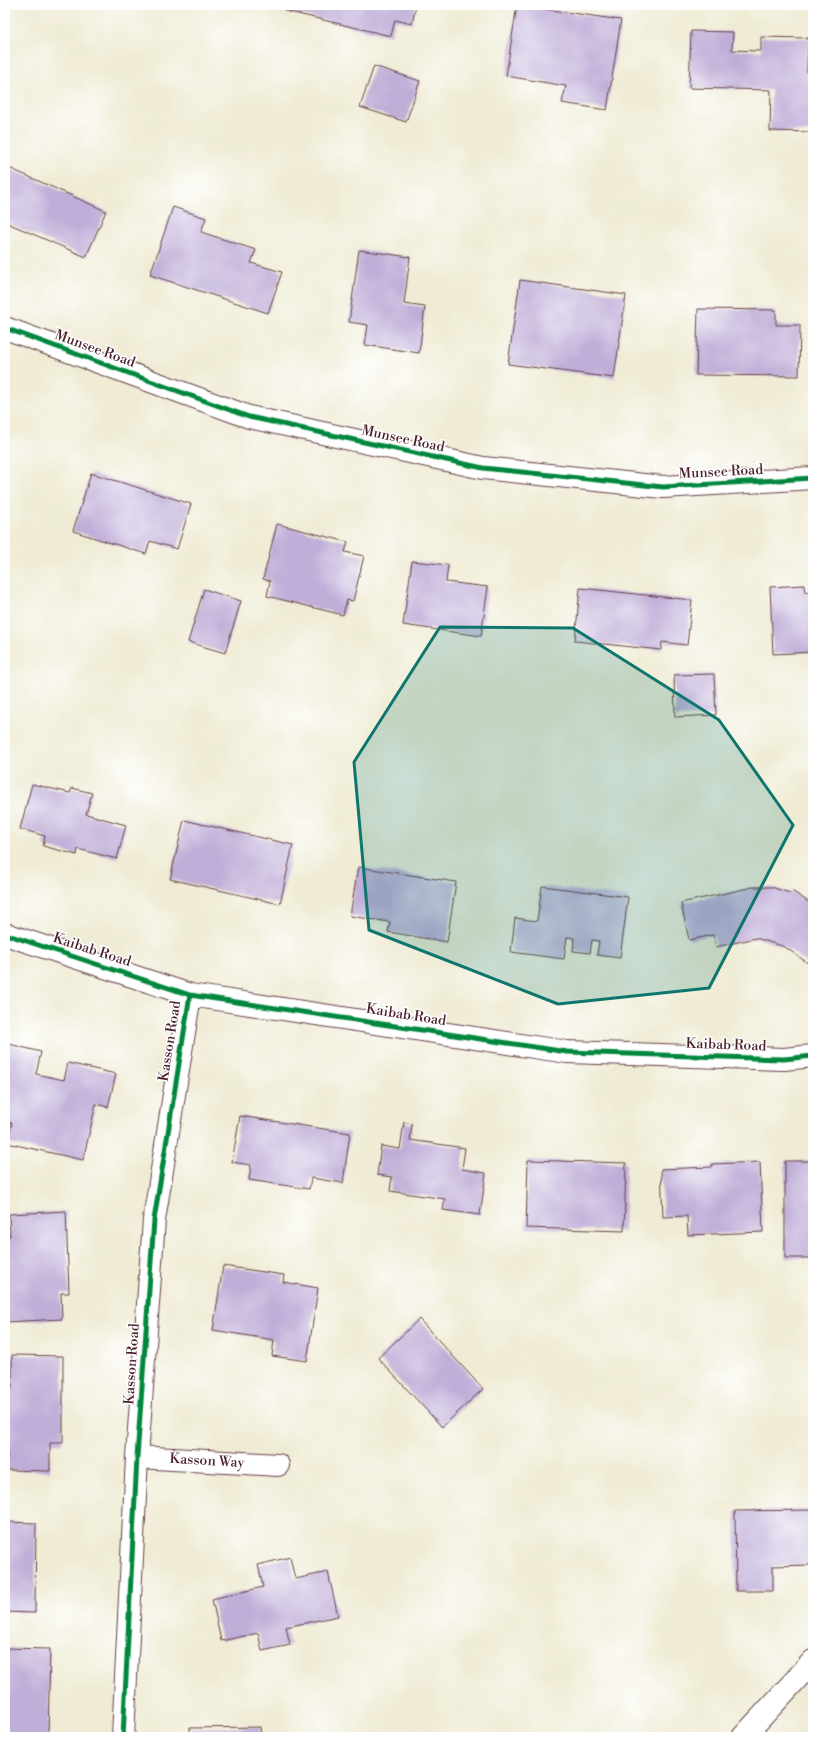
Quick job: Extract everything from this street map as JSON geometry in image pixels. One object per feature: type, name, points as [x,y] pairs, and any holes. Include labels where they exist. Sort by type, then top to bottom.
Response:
[{"type":"street","name":"Munsee Road","points":[[5,328],[249,417],[483,468],[663,487],[813,478]]},
{"type":"street","name":"Kaibab Road","points":[[5,934],[190,995],[567,1052],[784,1059],[813,1056]]},
{"type":"street","name":"Kasson Road","points":[[123,1737],[137,1457],[154,1220],[190,995]]},
{"type":"street","name":"Kasson Way","points":[[137,1457],[278,1465]]},
{"type":"street","points":[[743,1737],[813,1661]]},
{"type":"highlighted area","points":[[440,627],[573,628],[719,720],[793,825],[709,988],[558,1004],[369,930],[354,762]]},
{"type":"building","points":[[286,5],[416,5],[412,24],[395,20],[391,36],[285,11]]},
{"type":"building","points":[[517,5],[621,20],[607,110],[562,103],[566,86],[506,76]]},
{"type":"building","points":[[691,31],[733,32],[732,50],[761,51],[761,37],[808,38],[807,72],[813,72],[813,132],[770,131],[771,90],[689,88]]},
{"type":"building","points":[[374,66],[420,81],[406,122],[360,107]]},
{"type":"building","points":[[7,167],[106,211],[86,257],[5,222],[5,172]]},
{"type":"building","points":[[173,207],[206,218],[201,232],[256,250],[251,263],[282,272],[268,313],[150,275]]},
{"type":"building","points":[[359,250],[410,257],[404,304],[425,307],[419,353],[365,345],[368,325],[349,322]]},
{"type":"building","points":[[520,280],[626,295],[614,378],[508,364]]},
{"type":"building","points":[[698,309],[776,310],[776,325],[800,325],[799,376],[696,375]]},
{"type":"building","points":[[91,473],[191,504],[177,549],[150,541],[146,554],[73,531]]},
{"type":"building","points":[[277,524],[348,542],[345,552],[364,556],[353,601],[347,600],[343,615],[267,596],[270,581],[263,579]]},
{"type":"building","points":[[412,561],[448,565],[446,582],[488,587],[481,636],[403,625]]},
{"type":"building","points":[[804,585],[805,592],[813,591],[813,652],[773,654],[770,587]]},
{"type":"building","points":[[580,588],[692,600],[687,645],[662,642],[661,650],[575,641]]},
{"type":"building","points":[[204,589],[241,601],[225,653],[188,642]]},
{"type":"building","points":[[714,674],[716,715],[675,717],[674,675]]},
{"type":"building","points":[[32,784],[70,793],[72,788],[92,793],[86,814],[126,825],[117,859],[78,849],[77,855],[43,846],[45,836],[20,829]]},
{"type":"building","points":[[184,820],[293,845],[280,904],[170,879]]},
{"type":"building","points":[[358,867],[456,882],[447,942],[388,932],[390,922],[350,916]]},
{"type":"building","points":[[542,886],[628,897],[620,958],[597,955],[599,941],[592,940],[590,953],[573,951],[574,938],[567,937],[564,959],[511,952],[515,918],[537,921]]},
{"type":"building","points":[[753,887],[771,887],[790,893],[792,891],[813,905],[813,958],[809,964],[785,947],[756,938],[716,947],[713,935],[689,940],[681,903]]},
{"type":"building","points":[[5,1043],[41,1052],[36,1074],[64,1080],[68,1063],[116,1074],[108,1107],[96,1104],[83,1160],[7,1143],[12,1123],[5,1121]]},
{"type":"building","points":[[240,1116],[350,1133],[343,1183],[311,1178],[309,1189],[249,1180],[251,1165],[232,1162]]},
{"type":"building","points":[[404,1122],[412,1124],[410,1140],[465,1148],[462,1169],[486,1173],[480,1215],[443,1210],[445,1199],[390,1191],[392,1177],[377,1175],[381,1146],[400,1149]]},
{"type":"building","points":[[528,1160],[626,1163],[624,1231],[526,1228]]},
{"type":"building","points":[[785,1161],[813,1161],[813,1258],[785,1258]]},
{"type":"building","points":[[760,1162],[763,1232],[688,1235],[687,1216],[663,1217],[661,1169],[712,1167],[712,1164]]},
{"type":"building","points":[[66,1211],[69,1293],[61,1293],[62,1319],[5,1322],[5,1236],[10,1236],[9,1214]]},
{"type":"building","points":[[223,1266],[284,1275],[283,1282],[318,1288],[307,1361],[272,1356],[274,1340],[213,1330]]},
{"type":"building","points":[[419,1319],[483,1389],[442,1427],[378,1358]]},
{"type":"building","points":[[12,1355],[63,1356],[63,1443],[50,1443],[50,1471],[7,1470],[8,1445],[5,1445],[5,1389],[12,1389]]},
{"type":"building","points":[[813,1510],[813,1565],[773,1566],[773,1591],[736,1591],[735,1511]]},
{"type":"building","points":[[5,1522],[36,1523],[35,1613],[5,1612]]},
{"type":"building","points":[[290,1557],[295,1579],[328,1572],[338,1616],[286,1627],[290,1645],[262,1651],[258,1633],[221,1641],[212,1599],[263,1587],[258,1565]]},
{"type":"building","points":[[5,1648],[50,1649],[48,1737],[5,1737]]},
{"type":"building","points":[[260,1727],[261,1737],[190,1737],[190,1728]]},
{"type":"cycle path","points":[[5,328],[249,417],[483,468],[663,487],[813,478]]},
{"type":"cycle path","points":[[5,934],[190,995],[567,1052],[784,1059],[813,1056]]},
{"type":"cycle path","points":[[123,1737],[137,1457],[154,1220],[190,995]]}]
